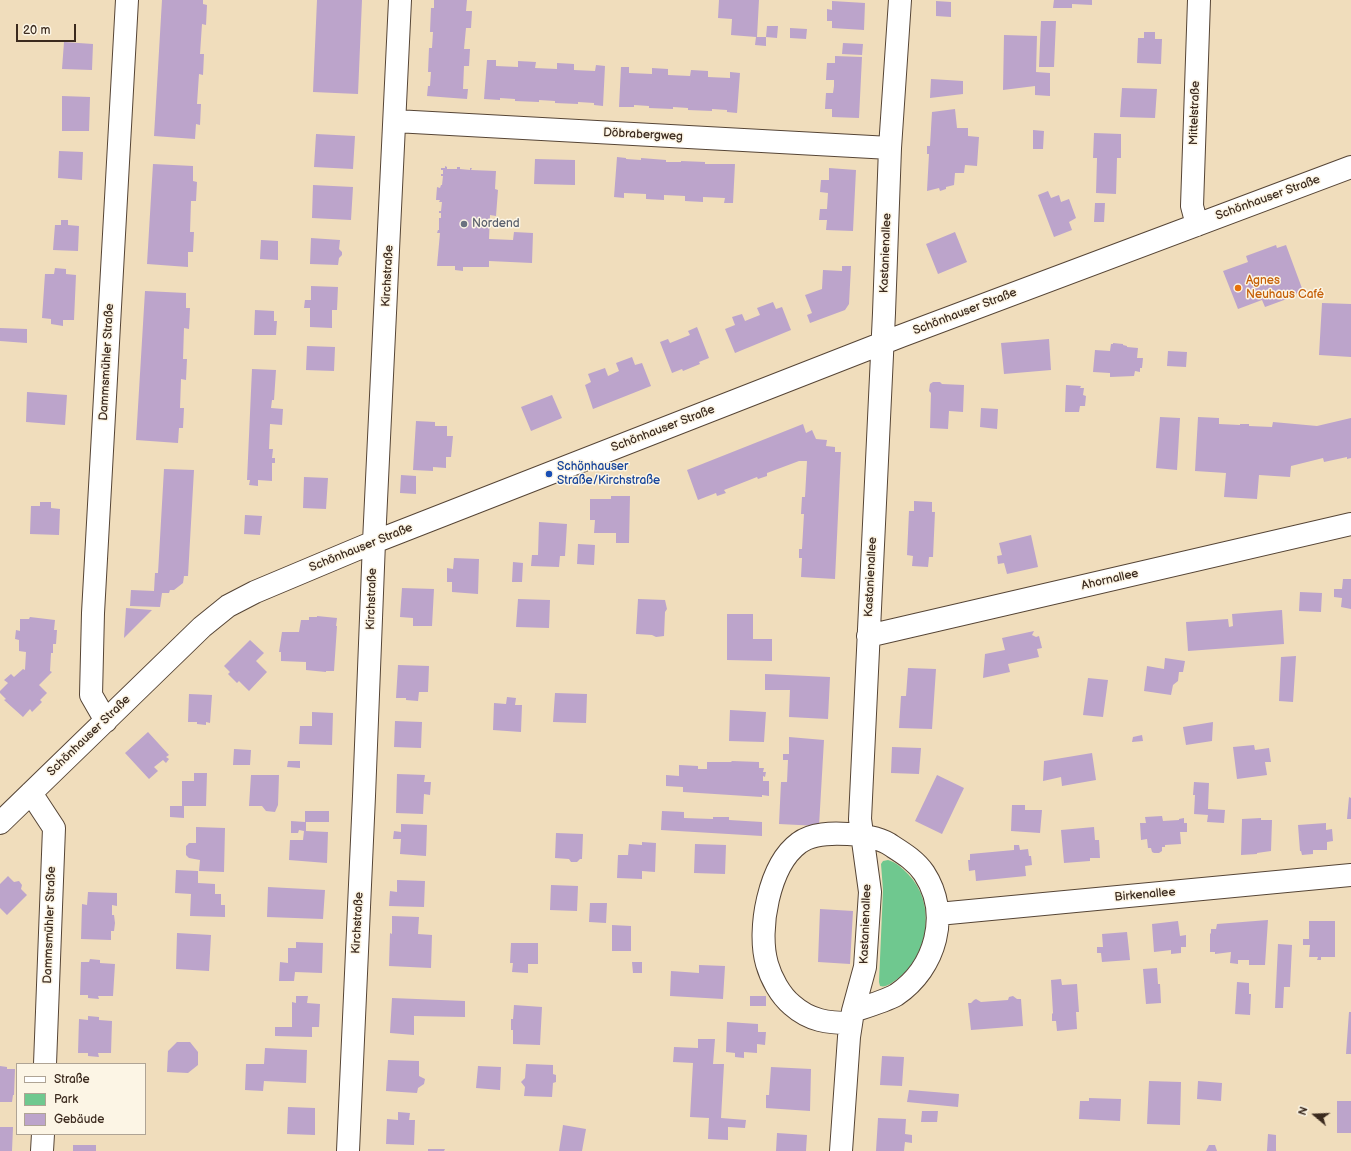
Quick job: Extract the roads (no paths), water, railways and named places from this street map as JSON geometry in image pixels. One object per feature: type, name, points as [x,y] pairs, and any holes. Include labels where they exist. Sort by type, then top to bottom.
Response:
[{"type":"street","name":"Dammsmühler Straße","points":[[106,720],[91,695],[92,658],[127,0]]},
{"type":"street","name":"Kirchstraße","points":[[348,1151],[374,542],[400,0]]},
{"type":"street","name":"Kastanienallee","points":[[841,1151],[849,1037],[852,1017],[865,968],[870,892],[860,819],[883,343],[890,148],[900,0]]},
{"type":"street","name":"Mittelstraße","points":[[1196,225],[1192,206],[1199,0]]},
{"type":"street","name":"Döbrabergweg","points":[[395,121],[890,148]]},
{"type":"street","name":"Schönhauser Straße","points":[[0,823],[202,627],[228,606],[255,592],[374,542],[883,343],[1351,167]]},
{"type":"street","name":"Ahornallee","points":[[868,636],[1351,524]]},
{"type":"street","name":"Dammsmühler Straße","points":[[31,792],[54,828],[45,1063]]},
{"type":"street","points":[[840,833],[862,835],[889,843],[913,860],[923,872],[931,887],[938,914],[937,932],[931,954],[914,979],[895,995],[852,1017],[829,1023],[817,1020],[802,1012],[791,1005],[780,992],[766,963],[764,929],[766,907],[771,888],[786,856],[799,843],[814,836],[840,833]]},
{"type":"street","name":"Birkenallee","points":[[938,914],[1351,876]]},
{"type":"street","points":[[42,1151],[43,1135]]},
{"type":"place","name":"Nordend","points":[[464,224]]},
{"type":"place","name":"Agnes Neuhaus Café","points":[[1238,288]]},
{"type":"place","name":"Schönhauser Straße/Kirchstraße","points":[[549,474]]}]
